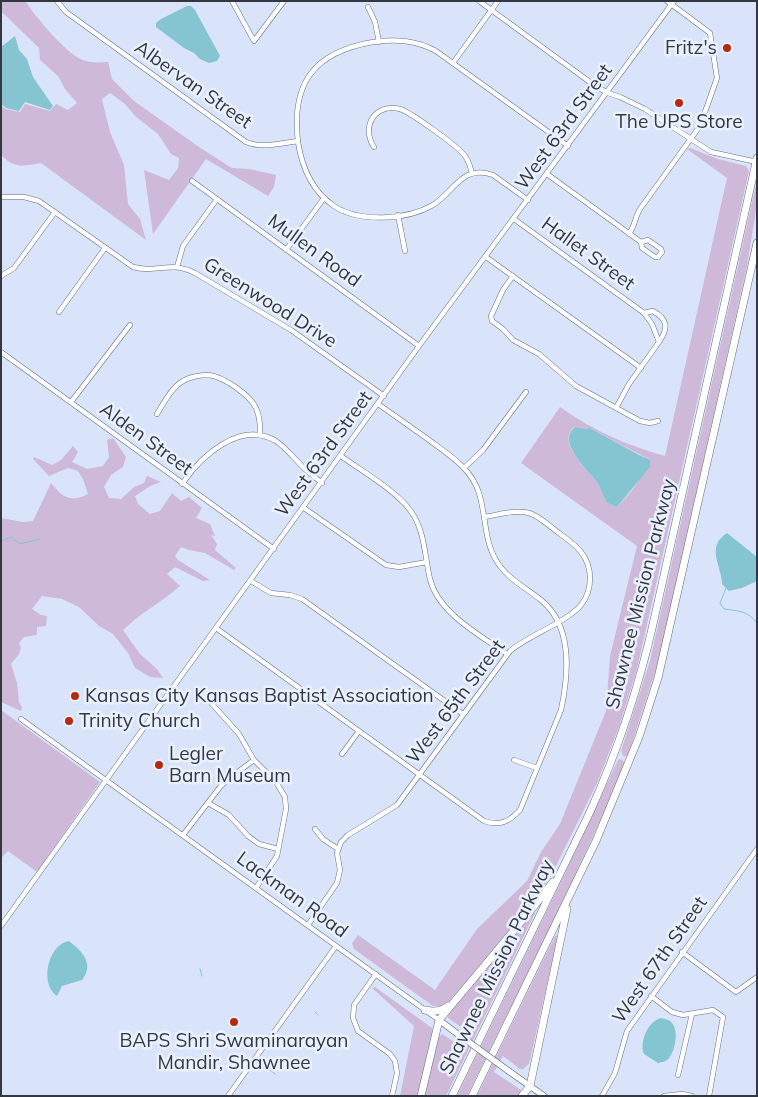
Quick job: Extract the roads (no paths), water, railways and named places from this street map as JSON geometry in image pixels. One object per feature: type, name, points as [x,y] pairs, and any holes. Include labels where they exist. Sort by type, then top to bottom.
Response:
[{"type":"highway","name":"Shawnee Mission Parkway","points":[[452,1096],[594,805],[625,725],[645,658],[756,161]]},
{"type":"highway","name":"Shawnee Mission Parkway","points":[[472,1096],[614,802],[639,738],[658,678],[757,243]]},
{"type":"highway","points":[[421,1096],[439,1020],[562,870]]},
{"type":"highway","points":[[522,1096],[530,1086],[570,896]]},
{"type":"highway","points":[[425,1010],[436,1011],[444,1009],[463,991]]},
{"type":"main road","name":"Lackman Road","points":[[439,1020],[544,1096]]},
{"type":"street","name":"Albervan Street","points":[[57,1],[66,12],[246,142],[254,146],[266,146],[298,140]]},
{"type":"street","points":[[232,1],[254,41],[284,1]]},
{"type":"street","points":[[479,1],[594,85],[645,109],[711,152],[756,161]]},
{"type":"street","points":[[453,63],[498,1]]},
{"type":"street","points":[[630,234],[640,209],[700,126],[717,78],[710,33],[673,3],[666,1]]},
{"type":"street","name":"West 63rd Street","points":[[1,926],[419,346],[673,3]]},
{"type":"street","points":[[368,7],[375,22],[379,42]]},
{"type":"street","points":[[374,147],[368,135],[368,127],[373,117],[382,110],[402,110],[460,150],[468,161],[472,173],[464,176],[434,204],[418,211],[377,218],[355,215],[336,207],[324,198],[307,176],[300,156],[296,114],[299,99],[310,75],[324,60],[343,49],[397,40],[417,43],[436,51],[568,146]]},
{"type":"street","name":"Hallet Street","points":[[472,173],[493,175],[528,200]]},
{"type":"street","points":[[547,174],[641,242],[642,248],[655,257],[658,257],[662,252],[661,249],[648,240],[641,242]]},
{"type":"street","name":"Mullen Road","points":[[192,181],[419,346]]},
{"type":"street","name":"Greenwood Drive","points":[[1,197],[31,198],[38,201],[126,263],[140,269],[148,270],[171,266],[195,273],[268,315],[384,396]]},
{"type":"street","points":[[286,250],[324,198]]},
{"type":"street","points":[[177,267],[183,246],[217,199]]},
{"type":"street","points":[[1,276],[14,268],[55,212]]},
{"type":"street","points":[[398,215],[405,251]]},
{"type":"street","name":"Hallet Street","points":[[514,219],[644,313],[652,324],[659,342]]},
{"type":"street","points":[[59,312],[105,248]]},
{"type":"street","points":[[486,257],[641,368]]},
{"type":"street","points":[[513,276],[498,299],[491,316],[492,321],[513,340],[539,354],[576,386],[640,421],[650,423],[658,421]]},
{"type":"street","name":"Hallet Street","points":[[616,408],[666,332],[663,320],[654,311],[644,313]]},
{"type":"street","points":[[71,402],[130,325]]},
{"type":"street","name":"Alden Street","points":[[1,352],[274,549]]},
{"type":"street","points":[[157,414],[170,393],[183,381],[200,376],[209,376],[224,381],[244,394],[252,402],[258,415],[260,435]]},
{"type":"street","points":[[464,468],[483,450],[526,392]]},
{"type":"street","points":[[216,628],[480,818],[498,824],[512,819],[520,810],[561,710],[564,698],[566,648],[562,631],[548,607],[508,576],[495,559],[488,542],[484,517],[475,484],[464,468],[456,460],[378,404]]},
{"type":"street","points":[[182,484],[208,454],[238,437],[253,434],[277,442],[322,483]]},
{"type":"street","points":[[341,456],[394,494],[409,508],[421,531],[431,584],[441,603],[458,619],[507,654]]},
{"type":"street","points":[[304,508],[386,565],[399,567],[427,562]]},
{"type":"street","name":"West 65th Street","points":[[338,849],[341,842],[348,835],[397,805],[507,654],[522,642],[570,614],[581,604],[590,585],[586,560],[582,553],[542,520],[529,513],[516,512],[484,517]]},
{"type":"street","points":[[251,580],[270,593],[302,599],[463,714]]},
{"type":"street","points":[[212,704],[239,734],[254,760],[276,782],[285,797],[286,809],[278,850],[273,864],[256,888]]},
{"type":"street","name":"Lackman Road","points":[[22,719],[439,1020]]},
{"type":"street","points":[[342,754],[359,731]]},
{"type":"street","points":[[183,835],[227,780],[254,760]]},
{"type":"street","points":[[514,760],[537,768]]},
{"type":"street","points":[[208,803],[223,810],[233,818],[248,836],[259,844],[278,850]]},
{"type":"street","points":[[308,925],[337,883],[340,870],[338,849],[323,839],[315,829]]},
{"type":"street","name":"West 67th Street","points":[[602,1096],[615,1073],[627,1031],[757,849]]},
{"type":"street","points":[[228,1096],[336,946]]},
{"type":"street","points":[[682,952],[736,992],[757,977]]},
{"type":"street","points":[[376,974],[354,1004],[352,1018],[358,1030],[390,1054],[396,1061],[397,1073],[392,1096]]},
{"type":"street","points":[[651,996],[672,1012],[683,1015],[713,1010],[723,1017],[709,1096]]},
{"type":"street","points":[[678,1075],[692,1014]]},
{"type":"street","points":[[664,1096],[682,1094],[692,1096]]},
{"type":"waterway","points":[[1,541],[11,537],[20,544],[40,539]]},
{"type":"waterway","points":[[726,588],[720,603],[724,609],[747,614],[757,624]]},
{"type":"waterway","points":[[200,969],[202,976]]},
{"type":"waterway","points":[[315,1012],[318,1015]]},
{"type":"waterway","points":[[269,1069],[275,1074]]},
{"type":"place","name":"Fritz's","points":[[727,48]]},
{"type":"place","name":"The UPS Store","points":[[679,103]]},
{"type":"place","name":"Kansas City Kansas Baptist Association","points":[[75,696]]},
{"type":"place","name":"Trinity Church","points":[[69,721]]},
{"type":"place","name":"Legler Barn Museum","points":[[159,765]]},
{"type":"place","name":"BAPS Shri Swaminarayan Mandir, Shawnee","points":[[234,1022]]}]
